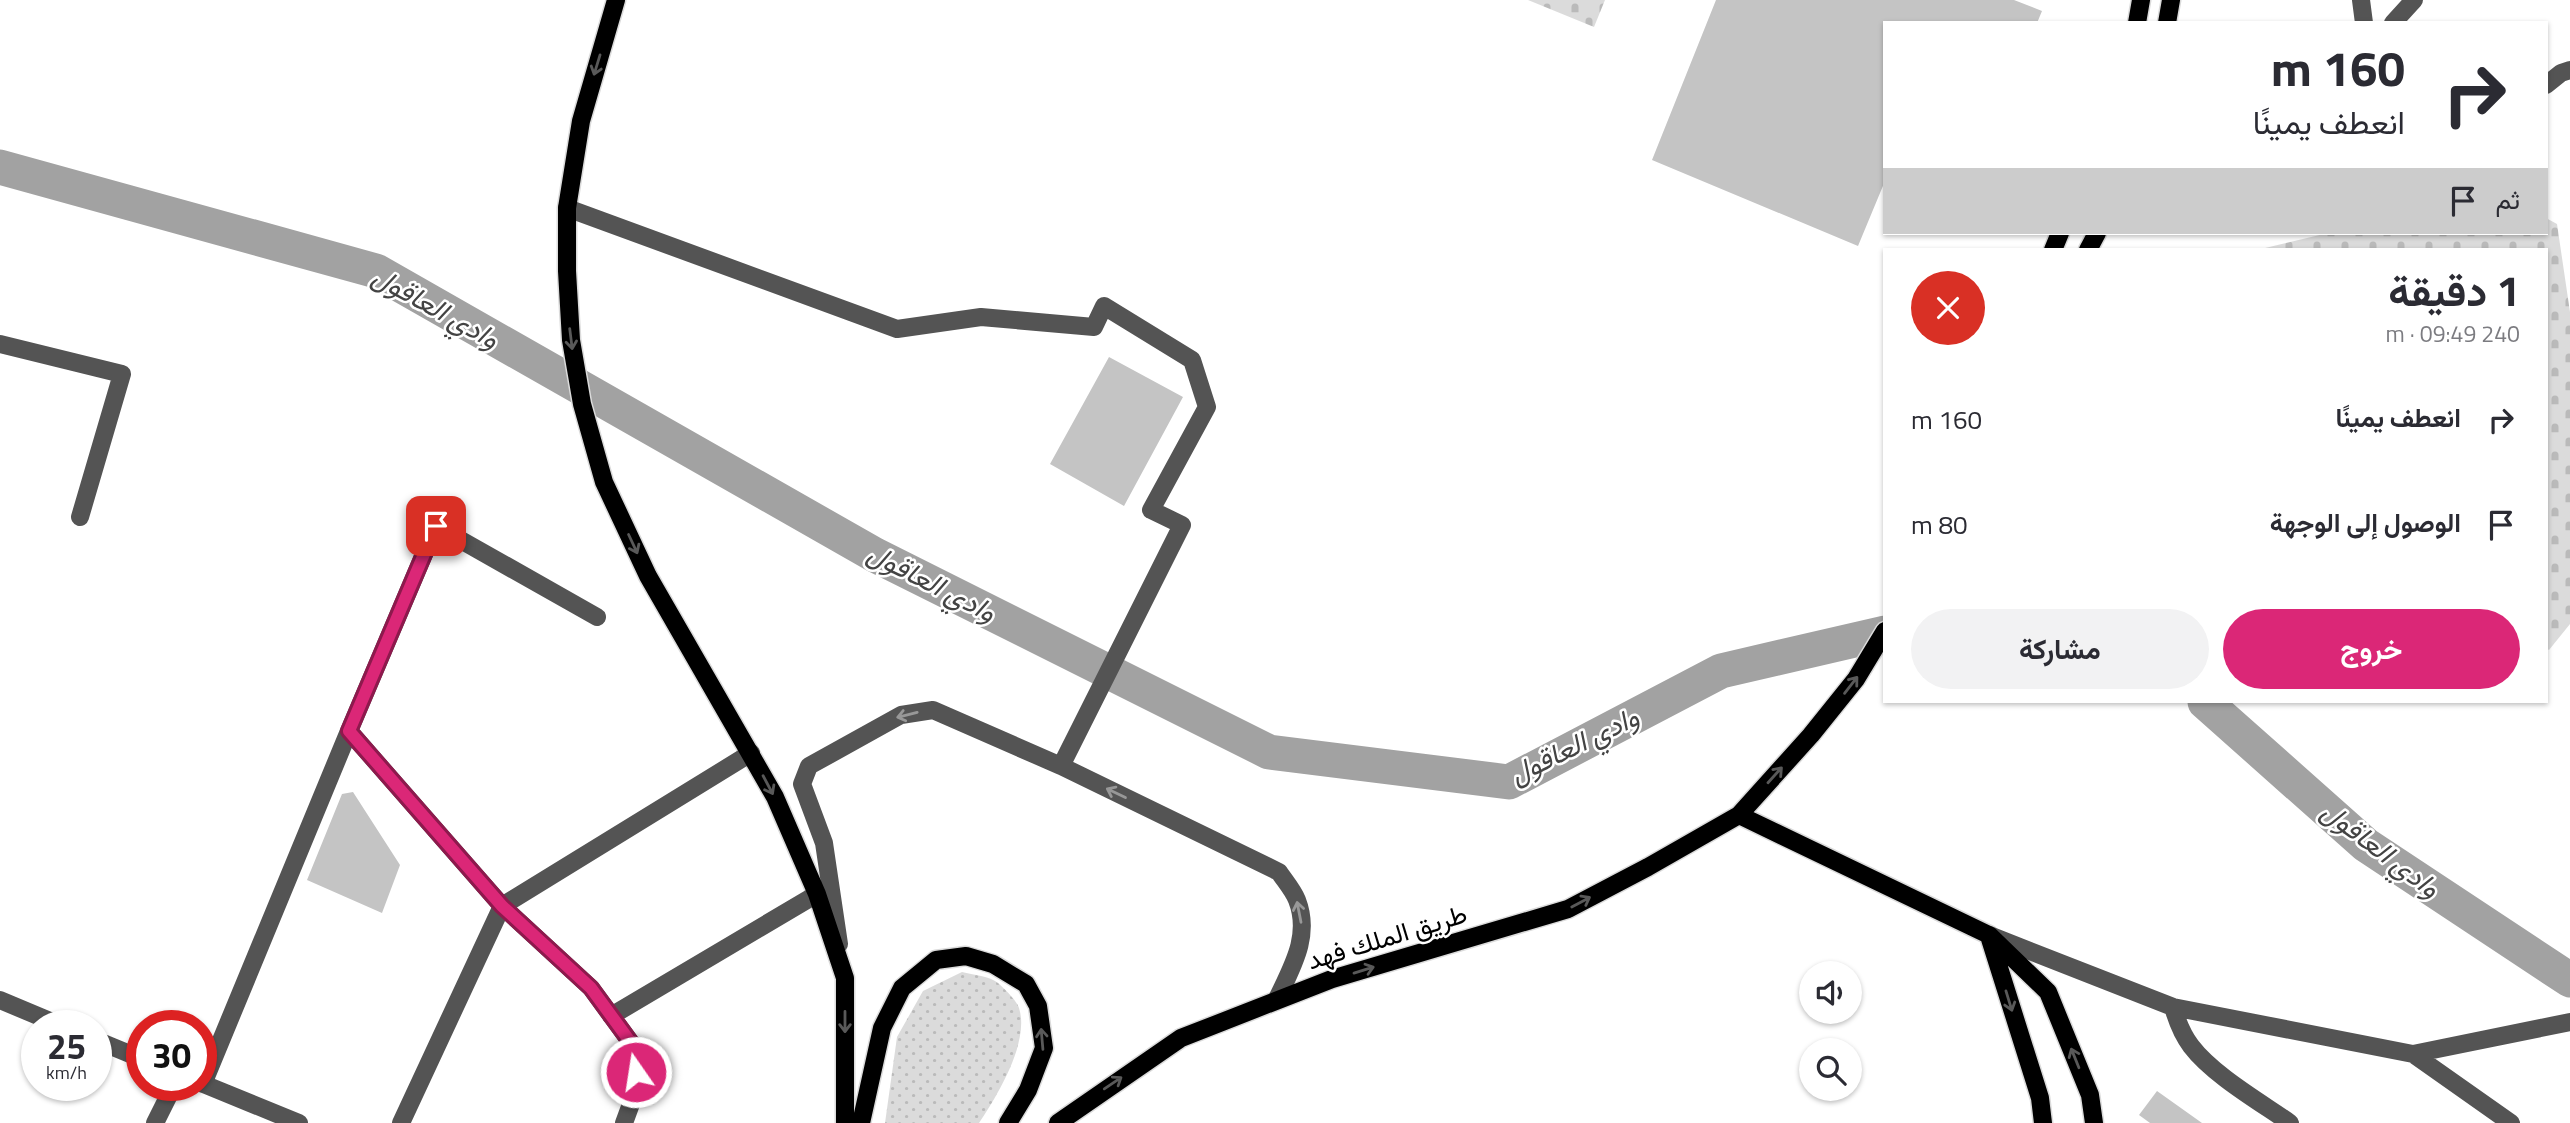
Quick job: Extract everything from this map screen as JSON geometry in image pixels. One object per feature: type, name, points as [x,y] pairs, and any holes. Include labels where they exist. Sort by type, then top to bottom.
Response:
[{"type":"main road","points":[[616,0],[581,121],[567,208],[566,271],[570,340],[580,391],[604,482],[648,576],[775,797],[817,894],[845,978],[845,1123]]},
{"type":"main road","points":[[2137,21],[2141,0]]},
{"type":"main road","points":[[2167,21],[2171,0]]},
{"type":"main road","name":"طريق الملك فهد","points":[[1058,1123],[1181,1038],[1332,979],[1568,909],[1739,815],[1811,735],[1856,679],[1883,634]]},
{"type":"main road","points":[[1739,815],[1989,935],[2048,992],[2090,1095],[2094,1123]]},
{"type":"main road","points":[[1989,935],[2040,1098],[2043,1123]]},
{"type":"main road","points":[[861,1123],[883,1028],[902,988],[936,960],[966,956],[993,964],[1027,984],[1038,1006],[1044,1048],[1028,1090],[1007,1123]]},
{"type":"street","points":[[2361,0],[2364,21]]},
{"type":"street","points":[[2395,21],[2414,0]]},
{"type":"street","points":[[2548,84],[2570,70]]},
{"type":"street","points":[[567,208],[897,329],[981,317],[1094,327],[1104,306],[1192,360],[1207,408],[1152,510],[1182,524],[1061,766]]},
{"type":"street","points":[[0,344],[122,374],[80,517]]},
{"type":"street","points":[[217,1047],[436,526],[597,617]]},
{"type":"street","points":[[845,978],[824,843],[802,784],[808,766],[901,715],[933,710],[1061,766],[1279,872],[1297,898],[1302,919],[1301,947],[1277,999]]},
{"type":"street","points":[[349,731],[502,906],[591,988],[637,1051],[635,1093],[624,1123]]},
{"type":"street","points":[[401,1123],[502,906],[751,753]]},
{"type":"street","points":[[611,1016],[817,894]]},
{"type":"street","points":[[1989,935],[2173,1007],[2413,1054],[2570,1022]]},
{"type":"street","points":[[0,1000],[24,1010]]},
{"type":"street","points":[[2173,1007],[2179,1027],[2191,1046],[2210,1065],[2290,1123]]},
{"type":"street","points":[[2413,1054],[2511,1123]]},
{"type":"street","points":[[217,1089],[299,1123]]},
{"type":"street","points":[[155,1123],[166,1101]]},
{"type":"green space","points":[[1528,0],[1605,0],[1594,27]]},
{"type":"green space","points":[[2548,219],[2557,224],[2570,312],[2570,624],[2549,650],[2548,248],[2265,248],[2320,235],[2548,235]]},
{"type":"green space","points":[[962,972],[995,981],[1019,1008],[1020,1037],[1002,1084],[979,1123],[885,1123],[897,1037],[923,991]]},
{"type":"building","points":[[1716,0],[2014,0],[2042,11],[2038,21],[1883,21],[1883,186],[1858,246],[1652,160]]},
{"type":"building","points":[[1109,357],[1183,397],[1124,506],[1050,464]]},
{"type":"building","points":[[353,792],[400,865],[382,913],[307,880],[342,794]]},
{"type":"building","points":[[2157,1091],[2202,1123],[2150,1123],[2139,1115]]},
{"type":"waterway","name":"وادي العاقول","points":[[0,167],[376,271],[875,555],[1269,752],[1509,782],[1721,671],[1883,633]]},
{"type":"waterway","name":"وادي العاقول","points":[[2206,703],[2366,845],[2570,980]]},
{"type":"route","points":[[436,526],[349,731],[502,906],[591,988],[637,1051],[636,1072]]}]
